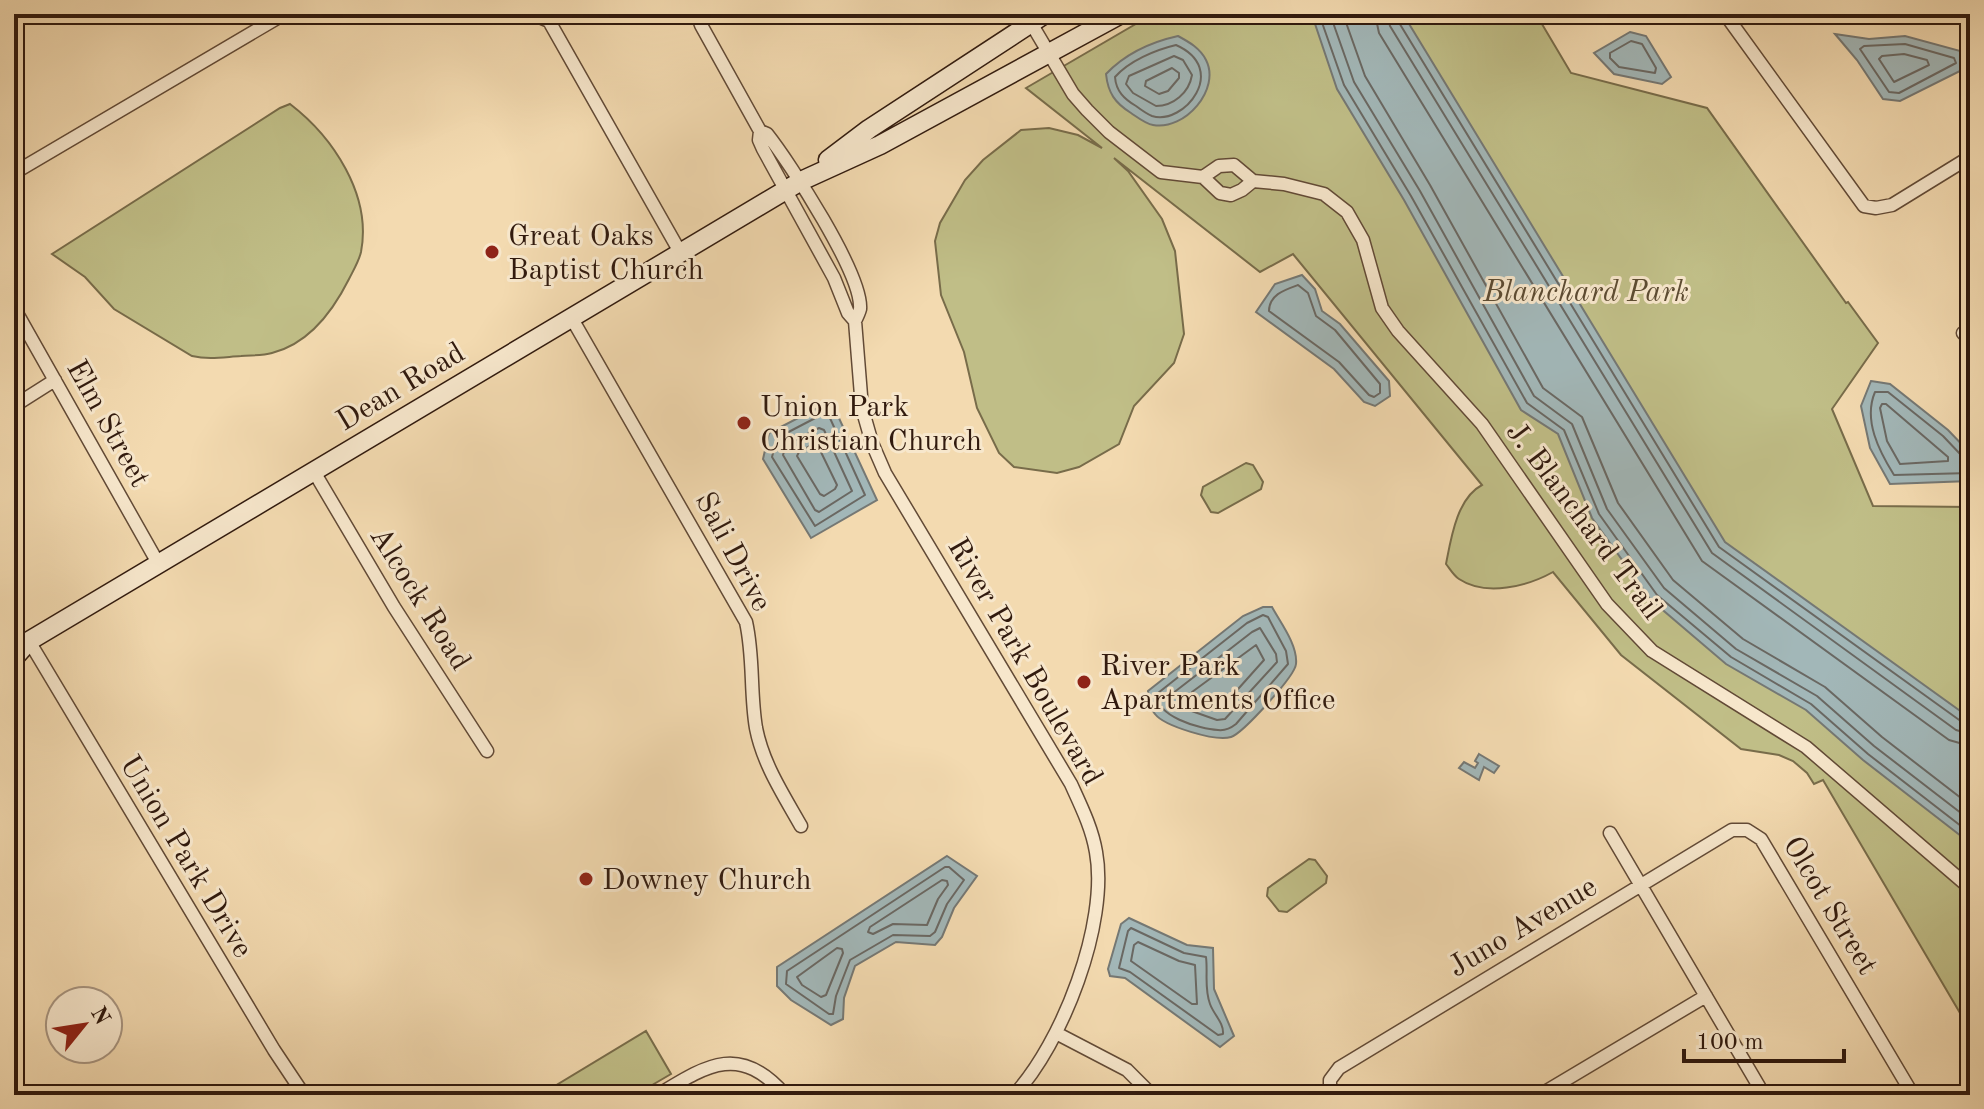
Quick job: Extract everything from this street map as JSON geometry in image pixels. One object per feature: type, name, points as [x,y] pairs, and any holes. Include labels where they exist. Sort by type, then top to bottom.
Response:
[{"type":"main road","name":"Dean Road","points":[[14,658],[22,642],[793,186],[880,145],[1121,14]]},
{"type":"main road","name":"Dean Road","points":[[793,186],[869,129],[1038,18]]},
{"type":"street","points":[[14,173],[284,14]]},
{"type":"street","name":"River Park Boulevard","points":[[697,14],[760,131],[767,134],[793,186],[848,268],[860,309],[855,321],[862,408],[885,473],[1071,784],[1088,819],[1099,888],[1078,979],[1056,1033],[1014,1095]]},
{"type":"street","points":[[1725,14],[1864,206],[1876,208],[1892,205],[1970,157]]},
{"type":"street","points":[[535,15],[549,21],[680,252]]},
{"type":"street","name":"J. Blanchard Trail","points":[[1038,18],[1050,55],[1073,94],[1109,132],[1161,172],[1203,177],[1226,164],[1240,168],[1253,181],[1311,189],[1324,194],[1347,212],[1363,240],[1382,308],[1398,331],[1482,424],[1607,604],[1652,651],[1806,747],[1970,888]]},
{"type":"street","name":"J. Blanchard Trail","points":[[1203,177],[1220,193],[1231,195],[1253,181]]},
{"type":"street","name":"Elm Street","points":[[14,308],[158,563]]},
{"type":"street","name":"Sali Drive","points":[[571,317],[746,622],[761,749],[769,770],[801,826]]},
{"type":"street","points":[[14,406],[55,380]]},
{"type":"street","name":"Alcock Road","points":[[313,470],[394,607],[487,751]]},
{"type":"street","name":"Union Park Drive","points":[[22,642],[304,1095]]},
{"type":"street","name":"Juno Avenue","points":[[1330,1095],[1330,1080],[1339,1068],[1732,830],[1747,830]]},
{"type":"street","name":"Olcot Street","points":[[1747,830],[1761,839],[1913,1095]]},
{"type":"street","points":[[1610,833],[1764,1095]]},
{"type":"street","points":[[1540,1095],[1706,996]]},
{"type":"street","points":[[1056,1033],[1127,1070],[1152,1095]]},
{"type":"street","points":[[658,1095],[711,1065],[729,1062],[750,1066],[769,1078],[785,1095]]},
{"type":"green space","name":"Blanchard Park","points":[[1153,14],[1536,14],[1571,73],[1707,108],[1878,343],[1832,409],[1873,506],[1970,507],[1970,1030],[1823,780],[1814,784],[1793,761],[1779,755],[1741,749],[1621,655],[1553,572],[1532,582],[1507,588],[1470,584],[1454,574],[1446,564],[1456,520],[1467,499],[1482,485],[1293,254],[1260,272],[1114,158],[1128,171],[1162,219],[1175,251],[1184,334],[1174,363],[1134,406],[1119,444],[1079,467],[1057,473],[1014,467],[999,453],[977,408],[964,352],[941,295],[935,241],[940,223],[965,180],[983,160],[1021,130],[1049,128],[1078,135],[1102,148],[1026,88]]},
{"type":"green space","points":[[290,104],[321,133],[346,169],[361,209],[363,231],[360,255],[343,291],[318,325],[297,342],[264,355],[192,356],[114,309],[85,277],[52,254],[280,108]]},
{"type":"green space","points":[[1246,463],[1253,465],[1263,482],[1261,489],[1218,513],[1211,512],[1201,495],[1203,487]]},
{"type":"green space","points":[[1309,859],[1315,860],[1327,876],[1326,883],[1287,912],[1279,911],[1267,896],[1268,888]]},
{"type":"green space","points":[[646,1031],[671,1074],[635,1095],[540,1095]]},
{"type":"water","points":[[1302,14],[1403,14],[1725,542],[1970,718],[1970,843],[1863,760],[1806,710],[1726,664],[1651,600],[1592,518],[1558,434],[1521,410],[1404,200],[1337,89],[1313,18]]},
{"type":"water","points":[[1630,32],[1646,36],[1671,77],[1662,84],[1614,74],[1594,53]]},
{"type":"water","points":[[1835,34],[1869,39],[1905,36],[1964,52],[1970,66],[1900,101],[1883,99]]},
{"type":"water","points":[[1178,36],[1204,56],[1209,83],[1197,106],[1188,115],[1165,125],[1150,124],[1117,101],[1108,87],[1106,74],[1121,60],[1139,50]]},
{"type":"water","points":[[1302,275],[1315,289],[1322,311],[1340,324],[1389,381],[1390,396],[1375,406],[1364,402],[1334,369],[1256,312],[1275,284]]},
{"type":"water","points":[[1871,381],[1890,384],[1948,430],[1970,453],[1970,481],[1890,484],[1870,448],[1861,406]]},
{"type":"water","points":[[831,401],[877,500],[811,538],[763,459],[769,433]]},
{"type":"water","points":[[1263,607],[1272,607],[1284,627],[1294,649],[1296,664],[1287,680],[1257,715],[1237,733],[1224,738],[1179,728],[1160,719],[1151,709],[1148,691],[1243,616]]},
{"type":"water","points":[[1479,754],[1499,766],[1494,773],[1484,767],[1479,780],[1459,768],[1464,762],[1475,768]]},
{"type":"water","points":[[947,856],[977,876],[954,908],[942,937],[935,945],[896,942],[855,966],[844,998],[843,1019],[831,1025],[791,1000],[777,986],[777,967]]},
{"type":"water","points":[[1129,918],[1187,945],[1213,948],[1214,989],[1234,1036],[1220,1047],[1125,978],[1110,976],[1108,969],[1121,924]]},
{"type":"place","name":"Great Oaks Baptist Church","points":[[492,252]]},
{"type":"place","name":"Union Park Christian Church","points":[[744,423]]},
{"type":"place","name":"River Park Apartments Office","points":[[1084,682]]},
{"type":"place","name":"Downey Church","points":[[586,879]]}]
